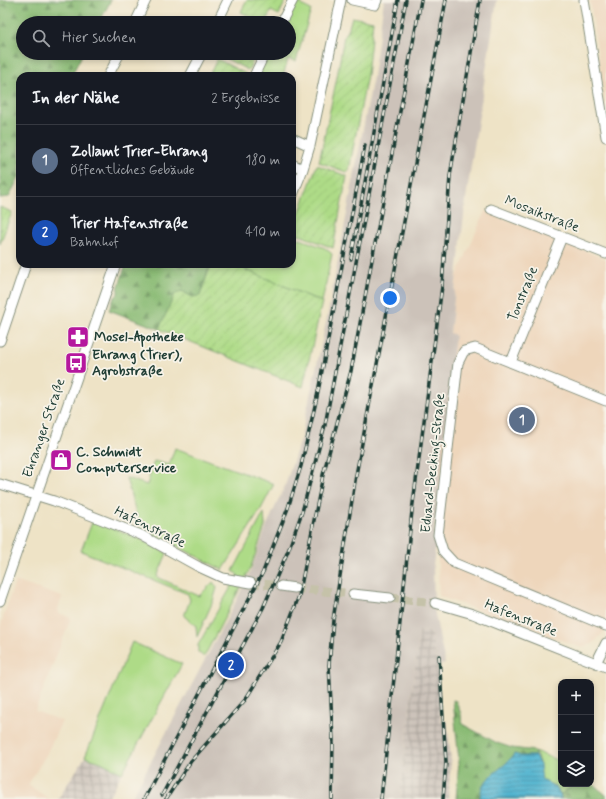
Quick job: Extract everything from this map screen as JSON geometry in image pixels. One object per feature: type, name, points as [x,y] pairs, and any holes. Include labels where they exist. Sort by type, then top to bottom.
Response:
[{"type":"street","points":[[138,16],[146,0]]},
{"type":"street","points":[[220,16],[228,0]]},
{"type":"street","points":[[285,16],[293,0]]},
{"type":"street","points":[[296,187],[310,146],[341,0]]},
{"type":"street","points":[[352,0],[376,2]]},
{"type":"street","points":[[584,0],[606,137]]},
{"type":"street","points":[[110,72],[116,60]]},
{"type":"street","points":[[192,72],[198,60]]},
{"type":"street","points":[[256,72],[262,60]]},
{"type":"street","points":[[296,140],[310,146]]},
{"type":"street","points":[[296,166],[303,169]]},
{"type":"street","name":"Mosaikstraße","points":[[491,209],[606,254]]},
{"type":"street","name":"Tonstraße","points":[[510,362],[562,237]]},
{"type":"street","points":[[0,341],[25,268]]},
{"type":"street","name":"Ehranger Straße","points":[[0,601],[115,268]]},
{"type":"street","name":"Eduard-Becking-Straße","points":[[606,401],[475,348],[464,351],[460,356],[438,535],[443,551],[454,563],[606,626]]},
{"type":"street","name":"Hafenstraße","points":[[0,484],[36,495],[141,535],[199,567],[223,578],[251,583]]},
{"type":"street","points":[[281,586],[295,588]]},
{"type":"street","points":[[353,594],[390,598]]},
{"type":"street","name":"Hafenstraße","points":[[435,604],[473,614],[606,666]]},
{"type":"street","points":[[596,662],[606,643]]},
{"type":"shaded area","points":[[384,0],[497,0],[466,198],[450,333],[455,335],[434,531],[436,543],[433,565],[434,609],[445,664],[438,665],[431,632],[419,631],[403,767],[409,768],[408,774],[402,773],[400,799],[131,799],[232,609],[251,570],[267,525],[285,486],[301,437],[327,318],[373,77]]},
{"type":"shaded area","points":[[590,0],[606,0],[606,108]]},
{"type":"shaded area","points":[[485,211],[606,259],[606,629],[593,644],[580,647],[439,596],[435,459],[457,276]]},
{"type":"shaded area","points":[[15,581],[62,597],[58,609],[59,613],[71,618],[35,711],[62,721],[46,755],[28,785],[50,799],[0,799],[0,627]]},
{"type":"shaded area","points":[[419,631],[431,632],[438,665],[441,721],[447,721],[451,761],[448,799],[400,799],[402,773],[408,774],[409,769],[403,768]]},
{"type":"shaded area","points":[[85,757],[101,762],[122,773],[108,799],[58,799]]},
{"type":"green space","points":[[0,0],[111,0],[103,16],[16,16],[16,60],[79,60],[73,72],[16,72],[16,183],[9,197],[0,198]]},
{"type":"green space","points":[[247,0],[286,0],[279,15],[271,11],[268,16],[249,16],[241,12]]},
{"type":"green space","points":[[295,0],[303,0],[301,5],[311,10],[296,61],[292,60],[296,60],[296,16],[287,16]]},
{"type":"green space","points":[[352,17],[373,21],[367,75],[349,170],[346,172],[319,162],[344,36],[348,31]]},
{"type":"green space","points":[[217,60],[219,60],[242,72],[211,72]]},
{"type":"green space","points":[[229,60],[253,60],[248,70]]},
{"type":"green space","points":[[265,60],[288,60],[284,72],[259,72]]},
{"type":"green space","points":[[317,165],[347,176],[333,248],[296,234],[296,221]]},
{"type":"green space","points":[[0,207],[12,212],[0,244]]},
{"type":"green space","points":[[296,237],[325,248],[332,254],[322,302],[244,269],[296,268]]},
{"type":"green space","points":[[125,268],[209,268],[200,296],[192,297],[182,291],[175,294],[159,329],[109,310],[114,298],[118,294],[118,289]]},
{"type":"green space","points":[[210,268],[244,268],[322,302],[303,387],[159,329],[175,294],[182,291],[192,297],[200,296]]},
{"type":"green space","points":[[175,448],[274,484],[261,509],[223,570],[140,527],[126,478],[147,485],[154,461],[169,465]]},
{"type":"green space","points":[[264,513],[265,526],[251,567],[204,657],[198,652],[198,645],[238,575],[233,571]]},
{"type":"green space","points":[[93,520],[140,539],[167,553],[157,577],[199,596],[213,582],[217,588],[213,601],[197,637],[196,626],[184,616],[190,600],[188,594],[81,551]]},
{"type":"green space","points":[[132,642],[182,664],[122,773],[101,762],[85,757]]},
{"type":"green space","points":[[453,700],[456,701],[461,714],[462,724],[497,743],[512,748],[535,751],[535,756],[521,756],[514,754],[488,779],[481,791],[480,799],[456,799],[459,761]]},
{"type":"green space","points":[[535,751],[558,761],[558,787],[572,787],[561,794],[553,785],[541,780],[540,765]]},
{"type":"green space","points":[[594,785],[606,795],[606,799],[561,799],[561,794],[572,787],[594,787]]},
{"type":"water","points":[[514,754],[521,756],[535,756],[540,765],[542,780],[557,789],[561,795],[561,799],[480,799],[481,791],[488,779]]},
{"type":"tunnel","points":[[251,583],[281,586]]},
{"type":"tunnel","points":[[295,588],[353,594]]},
{"type":"tunnel","points":[[390,598],[435,603]]},
{"type":"railway","points":[[351,259],[398,0]]},
{"type":"railway","points":[[162,795],[263,608],[288,551],[302,512],[325,425],[406,0]]},
{"type":"railway","points":[[166,799],[191,761],[245,700],[281,642],[299,596],[323,475],[351,371],[421,0]]},
{"type":"railway","points":[[332,799],[333,740],[329,665],[333,620],[356,475],[446,0]]},
{"type":"railway","points":[[381,799],[412,511],[442,286],[450,176],[480,0]]},
{"type":"railway","points":[[144,799],[263,572],[288,508],[301,466],[317,397],[365,145]]},
{"type":"railway","points":[[439,656],[446,762],[443,799]]},
{"type":"place","name":"Mosel-Apotheke","points":[[78,337]]},
{"type":"place","name":"Ehrang (Trier), Agrobstraße","points":[[76,363]]},
{"type":"place","name":"Zollamt Trier-Ehrang","points":[[522,420]]},
{"type":"place","name":"C. Schmidt Computerservice","points":[[61,460]]},
{"type":"place","name":"Trier Hafenstraße","points":[[231,665]]}]
